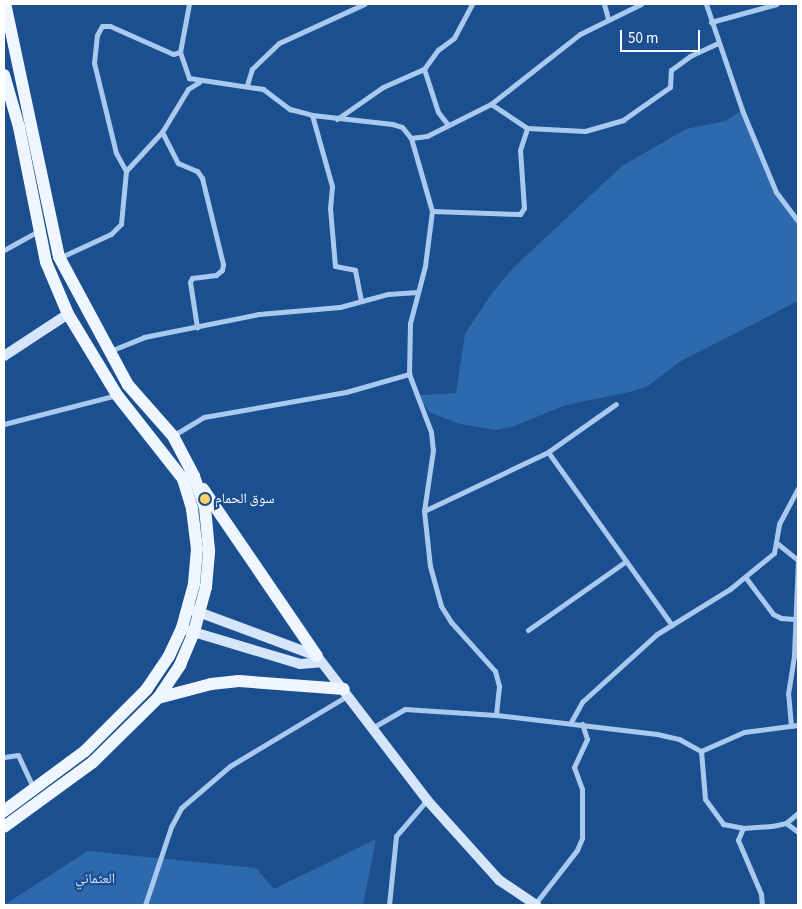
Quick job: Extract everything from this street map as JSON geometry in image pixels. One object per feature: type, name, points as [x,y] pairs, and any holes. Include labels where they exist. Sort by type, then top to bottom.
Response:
[{"type":"main road","points":[[5,4],[59,258],[108,352],[128,385],[173,436],[194,476],[319,659],[427,800],[499,880],[535,905]]},
{"type":"main road","points":[[4,75],[19,127],[46,262],[68,314],[117,395],[183,479],[192,509],[197,550],[194,611]]},
{"type":"main road","points":[[4,356],[68,314]]},
{"type":"main road","points":[[4,827],[93,762],[158,698],[180,665],[209,550],[204,508],[194,476]]},
{"type":"main road","points":[[194,611],[319,659]]},
{"type":"main road","points":[[188,630],[300,664],[319,659]]},
{"type":"main road","points":[[4,811],[85,751],[126,712],[188,630]]},
{"type":"main road","points":[[158,698],[194,688],[239,681],[346,692]]},
{"type":"street","points":[[189,4],[180,52],[184,71],[188,78],[199,82],[247,85],[263,89],[290,109],[337,119],[392,124],[402,127],[410,138],[432,211],[425,266],[410,323],[409,374],[431,432],[433,450],[424,511],[430,566],[441,606],[474,650],[495,671],[499,686],[496,715]]},
{"type":"street","points":[[247,85],[252,69],[279,44],[364,4]]},
{"type":"street","points":[[337,119],[383,87],[424,70],[438,50],[454,38],[472,4]]},
{"type":"street","points":[[604,4],[608,19]]},
{"type":"street","points":[[410,138],[427,136],[491,104],[580,34],[641,4]]},
{"type":"street","points":[[706,4],[710,22],[776,192],[798,221]]},
{"type":"street","points":[[710,22],[777,4]]},
{"type":"street","points":[[59,258],[111,234],[121,224],[126,171],[116,153],[94,64],[97,35],[102,26],[110,26],[173,54],[180,52]]},
{"type":"street","points":[[491,104],[527,128],[585,131],[623,120],[670,87],[670,70],[690,56],[718,43]]},
{"type":"street","points":[[424,70],[438,112],[448,125]]},
{"type":"street","points":[[126,171],[162,132],[188,89],[199,82]]},
{"type":"street","points":[[312,115],[332,186],[330,208],[336,266],[355,270],[361,300]]},
{"type":"street","points":[[432,211],[520,214],[524,208],[520,150],[527,128]]},
{"type":"street","points":[[162,132],[178,163],[197,171],[202,178],[223,264],[222,270],[216,275],[192,278],[190,282],[197,326]]},
{"type":"street","points":[[4,250],[40,231]]},
{"type":"street","points":[[108,352],[144,337],[197,326],[260,314],[340,307],[361,300],[417,292]]},
{"type":"street","points":[[173,436],[204,417],[346,392],[409,374]]},
{"type":"street","points":[[4,424],[117,395]]},
{"type":"street","points":[[424,511],[548,452],[616,404]]},
{"type":"street","points":[[548,452],[672,625]]},
{"type":"street","points":[[571,722],[582,702],[657,634],[746,578],[774,553],[778,544],[779,524],[796,501],[798,490]]},
{"type":"street","points":[[778,544],[798,560],[788,694],[791,726]]},
{"type":"street","points":[[528,630],[626,561]]},
{"type":"street","points":[[746,578],[773,614],[781,618],[795,619]]},
{"type":"street","points":[[146,905],[172,827],[181,808],[230,766],[346,692]]},
{"type":"street","points":[[372,728],[405,709],[496,715],[571,722],[664,735],[679,739],[701,751]]},
{"type":"street","points":[[535,905],[577,850],[582,838],[582,789],[574,767],[587,738],[582,724]]},
{"type":"street","points":[[701,751],[744,732],[798,725]]},
{"type":"street","points":[[701,751],[705,799],[711,811],[723,824],[743,828],[786,823],[798,813]]},
{"type":"street","points":[[4,757],[18,756],[34,789]]},
{"type":"street","points":[[389,905],[396,836],[427,800]]},
{"type":"street","points":[[786,823],[798,832]]},
{"type":"street","points":[[743,828],[738,840],[761,894],[762,905]]},
{"type":"green space","points":[[742,110],[776,192],[798,221],[798,301],[681,361],[648,386],[630,392],[566,405],[512,427],[495,430],[460,424],[429,412],[418,395],[456,393],[465,334],[492,293],[512,269],[622,166],[686,129],[726,121]]},
{"type":"green space","name":"العثماني","points":[[376,839],[363,905],[4,905],[88,851],[256,868],[274,889]]},
{"type":"place","name":"سوق الحمام","points":[[205,499]]}]
